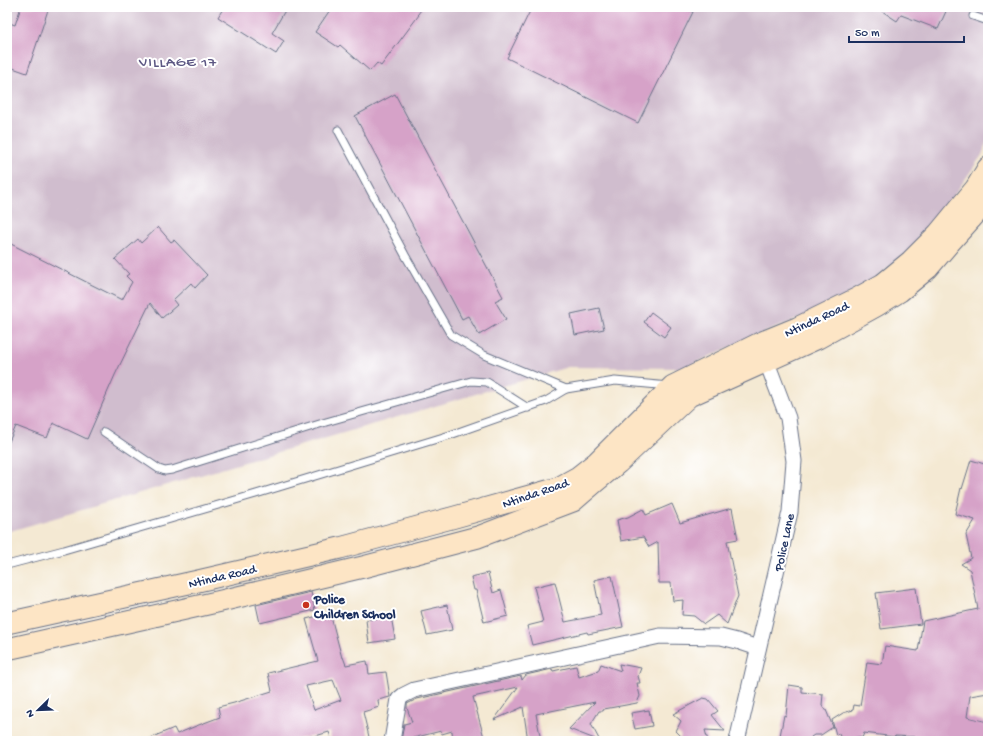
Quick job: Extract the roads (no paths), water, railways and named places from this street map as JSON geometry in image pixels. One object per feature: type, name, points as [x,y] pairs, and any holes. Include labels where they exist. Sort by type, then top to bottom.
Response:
[{"type":"main road","name":"Ntinda Road","points":[[7,649],[221,601],[363,567],[478,537],[573,501],[618,463],[688,396],[764,352],[797,328],[883,284],[911,261],[938,234],[976,188],[988,168]]},
{"type":"main road","name":"Ntinda Road","points":[[7,623],[198,582],[340,548],[558,488],[578,477],[597,462],[673,386],[764,352],[818,338],[900,291],[928,268],[988,200]]},
{"type":"street","name":"Police Lane","points":[[737,741],[790,512],[794,461],[788,418],[764,352]]},
{"type":"street","points":[[392,741],[399,699],[414,690],[660,636],[721,637],[758,648]]},
{"type":"lane","points":[[973,16],[988,21]]},
{"type":"lane","points":[[338,130],[405,255],[451,335],[484,355],[566,390]]},
{"type":"lane","points":[[104,432],[159,469],[165,471],[471,380],[487,382],[528,408]]},
{"type":"lane","points":[[7,565],[64,550],[256,494],[450,435],[528,408],[546,401],[566,390],[615,381],[673,386]]},
{"type":"place","name":"Police Children School","points":[[306,605]]},
{"type":"district","name":"VILLAGE 17","points":[[178,61]]}]
